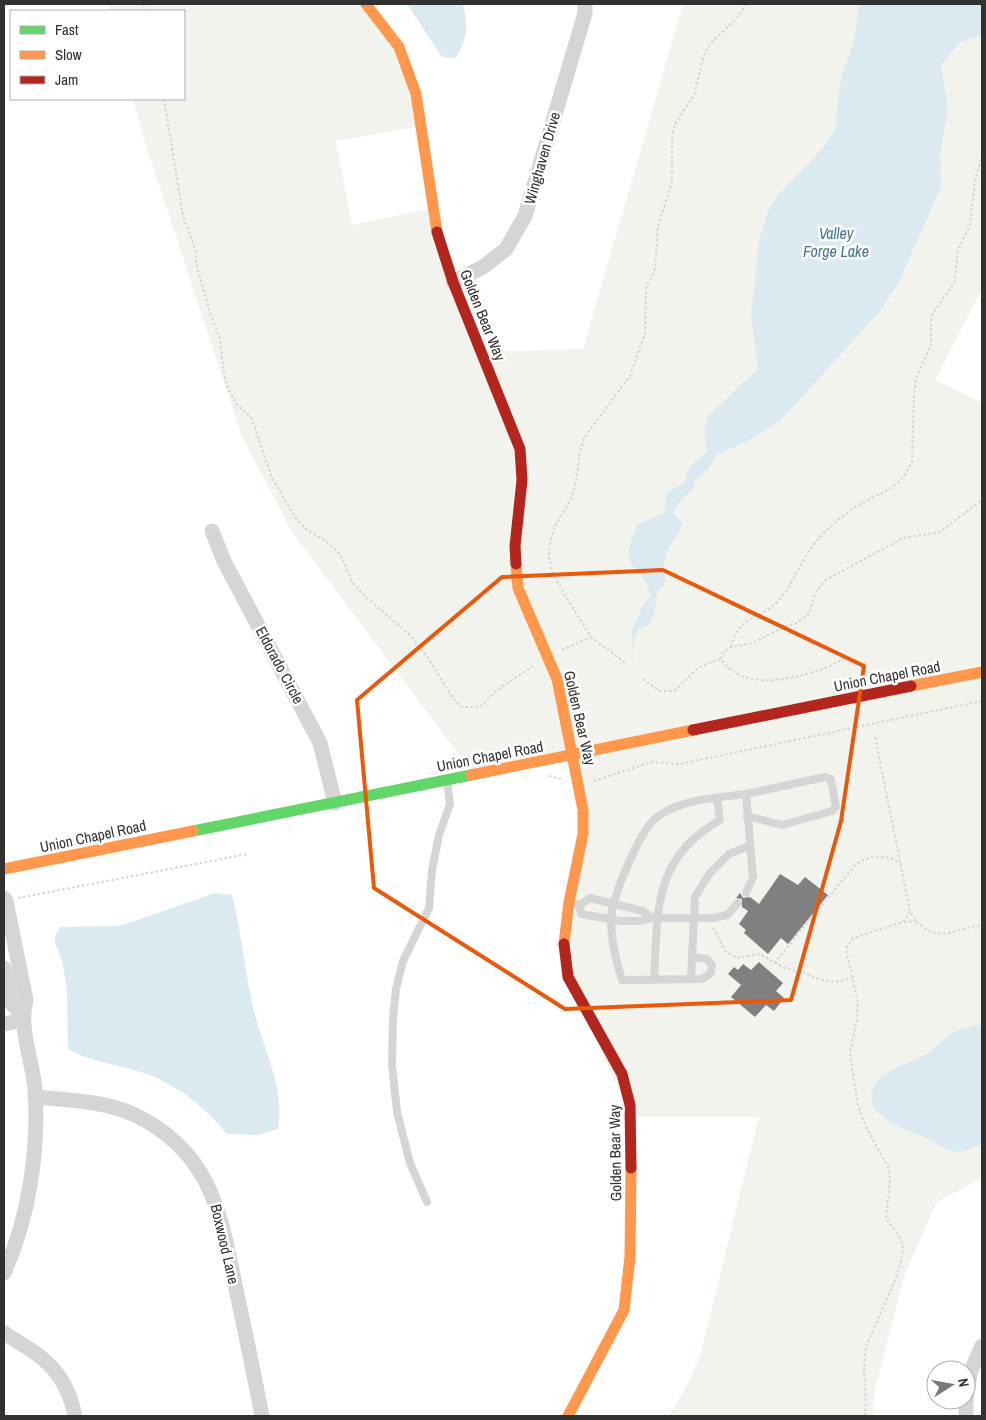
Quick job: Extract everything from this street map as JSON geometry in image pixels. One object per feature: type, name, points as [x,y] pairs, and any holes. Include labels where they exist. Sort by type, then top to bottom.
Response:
[{"type":"street","name":"Golden Bear Way","points":[[366,4],[399,47],[416,94],[437,235],[453,282],[520,449],[522,480],[515,546],[518,588],[557,679],[580,784],[583,810],[583,834],[574,903],[564,942],[568,977],[622,1074],[630,1105],[632,1128],[630,1257],[624,1310],[568,1416]]},
{"type":"street","name":"Winghaven Drive","points":[[453,282],[483,267],[506,250],[524,216],[585,13],[585,4]]},
{"type":"street","name":"Eldorado Circle","points":[[212,531],[224,561],[316,735],[324,756],[335,803]]},
{"type":"street","name":"Union Chapel Road","points":[[4,869],[982,672]]},
{"type":"street","points":[[4,1273],[20,1229],[30,1181],[36,1122],[32,1063],[23,1017],[26,1000],[5,900]]},
{"type":"street","points":[[4,968],[11,1003],[23,1017]]},
{"type":"street","points":[[4,1024],[23,1017]]},
{"type":"street","name":"Boxwood Lane","points":[[35,1097],[88,1102],[134,1115],[158,1128],[194,1163],[205,1180],[220,1214],[262,1416]]},
{"type":"street","points":[[4,1333],[47,1361],[58,1373],[71,1398],[75,1416]]},
{"type":"street","points":[[976,1360],[982,1346]]},
{"type":"lane","points":[[692,957],[707,959],[712,965],[711,973],[702,979],[622,980],[615,956],[611,920],[613,905],[635,850],[654,820],[675,807],[825,777],[831,779],[836,807],[832,811],[782,825],[747,816]]},
{"type":"lane","points":[[426,1202],[410,1163],[397,1112],[392,1065],[393,1018],[396,990],[403,961],[430,908],[432,870],[450,804],[447,780]]},
{"type":"lane","points":[[746,794],[753,877],[746,893]]},
{"type":"lane","points":[[654,980],[655,918],[660,891],[676,856],[703,830],[720,820],[718,798]]},
{"type":"lane","points":[[691,979],[695,897],[709,874],[729,854],[749,846]]},
{"type":"lane","points":[[655,918],[643,911],[590,898],[574,903],[581,914],[611,920],[641,921],[655,918],[693,919],[728,915],[738,903]]},
{"type":"path","points":[[627,664],[591,637],[554,576],[548,556],[550,544],[555,527],[570,501],[576,485],[580,447],[584,438],[630,376],[645,333],[646,288],[655,269],[658,226],[672,182],[672,137],[675,124],[694,95],[704,55],[710,44],[739,16],[746,4]]},
{"type":"path","points":[[164,100],[183,216],[196,252],[196,264],[210,313],[220,339],[224,374],[228,389],[237,404],[252,419],[272,478],[285,504],[307,530],[326,541],[340,554],[353,583],[365,596],[411,636],[428,658],[454,700],[462,707],[480,707],[497,690],[549,657],[591,637]]},
{"type":"path","points":[[731,647],[739,626],[745,620],[767,610],[787,590],[806,552],[819,538],[854,508],[887,492],[902,480],[908,472],[912,462],[914,394],[917,376],[930,345],[933,313],[954,283],[958,250],[970,225],[975,180],[982,156]]},
{"type":"path","points":[[721,660],[723,652],[731,647],[752,643],[796,623],[809,614],[816,593],[824,581],[903,538],[940,532],[982,500]]},
{"type":"path","points":[[721,660],[727,668],[735,673],[763,681],[822,670],[847,659],[855,660],[861,666]]},
{"type":"path","points":[[643,679],[659,691],[674,691],[699,667],[721,660]]},
{"type":"path","points":[[548,776],[558,778],[568,787],[603,780],[652,762],[680,764],[982,701]]},
{"type":"path","points":[[875,737],[910,912],[916,921],[936,933],[946,935],[982,925]]},
{"type":"path","points":[[5,900],[248,854]]},
{"type":"path","points":[[774,963],[856,864],[873,856],[893,859],[901,864]]},
{"type":"path","points":[[903,922],[910,912]]},
{"type":"path","points":[[865,1416],[866,1401],[863,1360],[866,1348],[899,1269],[903,1250],[902,1242],[886,1217],[890,1183],[889,1169],[865,1125],[858,1106],[850,1052],[858,1012],[846,949],[853,938],[903,922],[916,921]]},
{"type":"path","points":[[711,924],[730,956],[736,958],[759,954],[774,963],[826,981],[834,982],[852,978]]},
{"type":"highlighted area","points":[[663,570],[864,666],[841,821],[791,1000],[565,1009],[374,888],[357,700],[502,577]]},
{"type":"shaded area","points":[[108,4],[366,4],[399,47],[421,126],[336,141],[352,225],[433,208],[481,352],[583,349],[683,4],[982,4],[982,289],[935,380],[982,403],[982,1178],[937,1202],[905,1274],[874,1393],[873,1416],[669,1416],[690,1380],[700,1355],[759,1117],[631,1117],[568,977],[581,850],[574,755],[474,775],[292,532],[242,437],[145,143],[133,100],[185,100],[185,10],[110,10]]},
{"type":"water","points":[[407,4],[463,4],[466,19],[465,39],[455,58],[442,57]]},
{"type":"water","name":"Valley Forge Lake","points":[[859,4],[982,4],[982,36],[960,42],[941,65],[948,108],[940,155],[941,187],[899,282],[881,310],[779,422],[746,442],[717,454],[708,470],[694,482],[694,489],[678,504],[674,515],[682,524],[680,531],[668,549],[664,561],[665,583],[657,594],[654,613],[648,625],[638,631],[634,641],[633,666],[632,630],[642,607],[651,595],[646,583],[629,558],[632,540],[638,524],[664,513],[667,492],[683,484],[690,466],[707,452],[704,431],[708,416],[758,369],[751,316],[759,241],[768,212],[779,194],[825,146],[835,129],[841,78],[854,42]]},
{"type":"water","points":[[215,893],[232,895],[255,1015],[273,1071],[279,1100],[278,1129],[258,1135],[227,1134],[196,1103],[169,1084],[148,1074],[90,1058],[68,1049],[67,990],[62,960],[55,943],[55,936],[60,927],[120,926]]},
{"type":"water","points":[[982,1025],[982,1144],[963,1151],[953,1151],[887,1120],[878,1113],[873,1105],[871,1096],[879,1079],[926,1054],[952,1033],[967,1027]]},
{"type":"building","points":[[780,874],[798,885],[805,877],[828,895],[788,944],[781,938],[768,954],[744,933],[746,930],[739,924],[748,911],[742,907],[742,899],[736,898],[740,893],[743,898],[750,897],[759,904]]},
{"type":"building","points":[[759,962],[783,983],[776,991],[784,998],[774,1011],[766,1005],[755,1017],[731,997],[741,985],[728,974],[734,967],[738,970],[743,964],[751,970]]},
{"type":"traffic: fast","points":[[193,831],[471,775]]},
{"type":"traffic: slow","points":[[366,4],[399,47],[416,94],[437,232]]},
{"type":"traffic: slow","points":[[516,564],[518,588],[557,679],[583,810],[583,834],[569,902],[564,944]]},
{"type":"traffic: slow","points":[[911,686],[982,672]]},
{"type":"traffic: slow","points":[[471,775],[693,730]]},
{"type":"traffic: slow","points":[[4,869],[193,831]]},
{"type":"traffic: slow","points":[[568,1416],[624,1310],[630,1257],[631,1168]]},
{"type":"traffic: jam","points":[[437,232],[453,282],[520,449],[522,480],[515,546],[516,564]]},
{"type":"traffic: jam","points":[[693,730],[911,686]]},
{"type":"traffic: jam","points":[[564,944],[568,977],[622,1074],[630,1105],[631,1168]]}]
